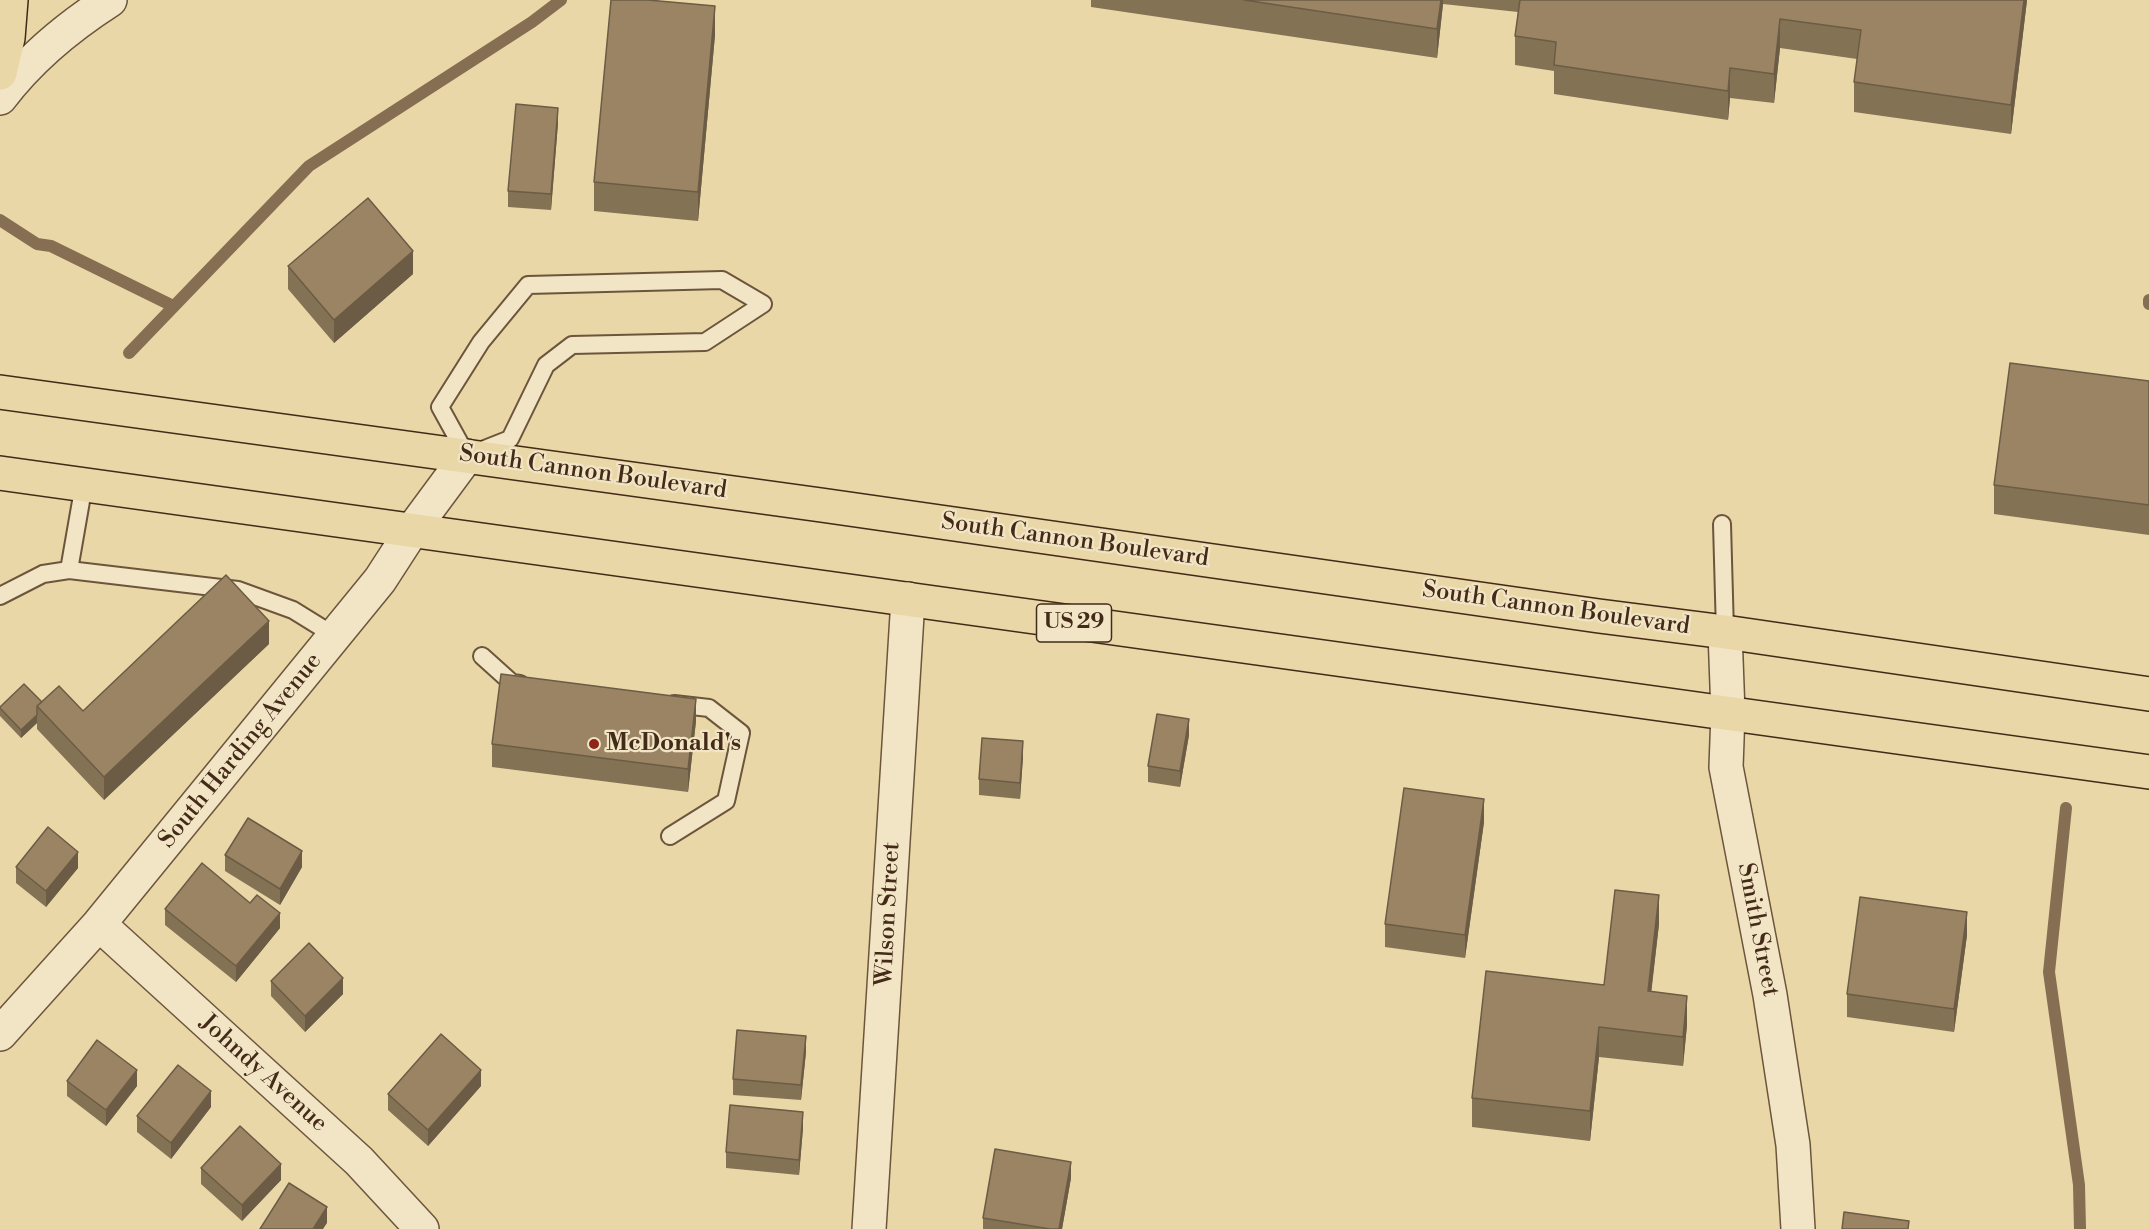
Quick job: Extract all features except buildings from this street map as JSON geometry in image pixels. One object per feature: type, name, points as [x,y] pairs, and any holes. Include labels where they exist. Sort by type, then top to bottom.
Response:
[{"type":"main road","points":[[0,73],[8,38],[11,0]]},
{"type":"main road","name":"South Cannon Boulevard","points":[[9,389],[2149,694]]},
{"type":"main road","name":"US 29","points":[[0,473],[2149,772]]},
{"type":"street","points":[[0,98],[44,49],[110,0]]},
{"type":"street","name":"South Harding Avenue","points":[[0,1034],[99,924],[335,636],[380,580],[413,529],[467,456]]},
{"type":"street","name":"Wilson Street","points":[[869,1229],[908,599]]},
{"type":"street","name":"Smith Street","points":[[1725,632],[1728,713],[1726,767],[1774,1018],[1793,1145],[1798,1229]]},
{"type":"street","name":"Johndy Avenue","points":[[99,924],[358,1161],[422,1229]]},
{"type":"lane","points":[[722,280],[763,304],[705,342],[572,345],[546,365],[510,439],[467,456],[440,407],[481,342],[528,285],[722,280]]},
{"type":"lane","points":[[69,570],[84,484]]},
{"type":"lane","points":[[1722,524],[1725,632]]},
{"type":"lane","points":[[0,596],[43,574],[69,570],[238,590],[293,610],[335,636]]},
{"type":"lane","points":[[482,656],[512,683],[536,686]]},
{"type":"lane","points":[[663,702],[709,708],[741,733],[726,801],[670,836]]},
{"type":"waterway","points":[[129,353],[309,166],[532,22],[561,0]]},
{"type":"waterway","points":[[0,220],[37,244],[51,246],[173,306]]},
{"type":"waterway","points":[[2066,808],[2049,972],[2079,1185],[2080,1229]]},
{"type":"place","name":"McDonald's","points":[[594,744]]}]
